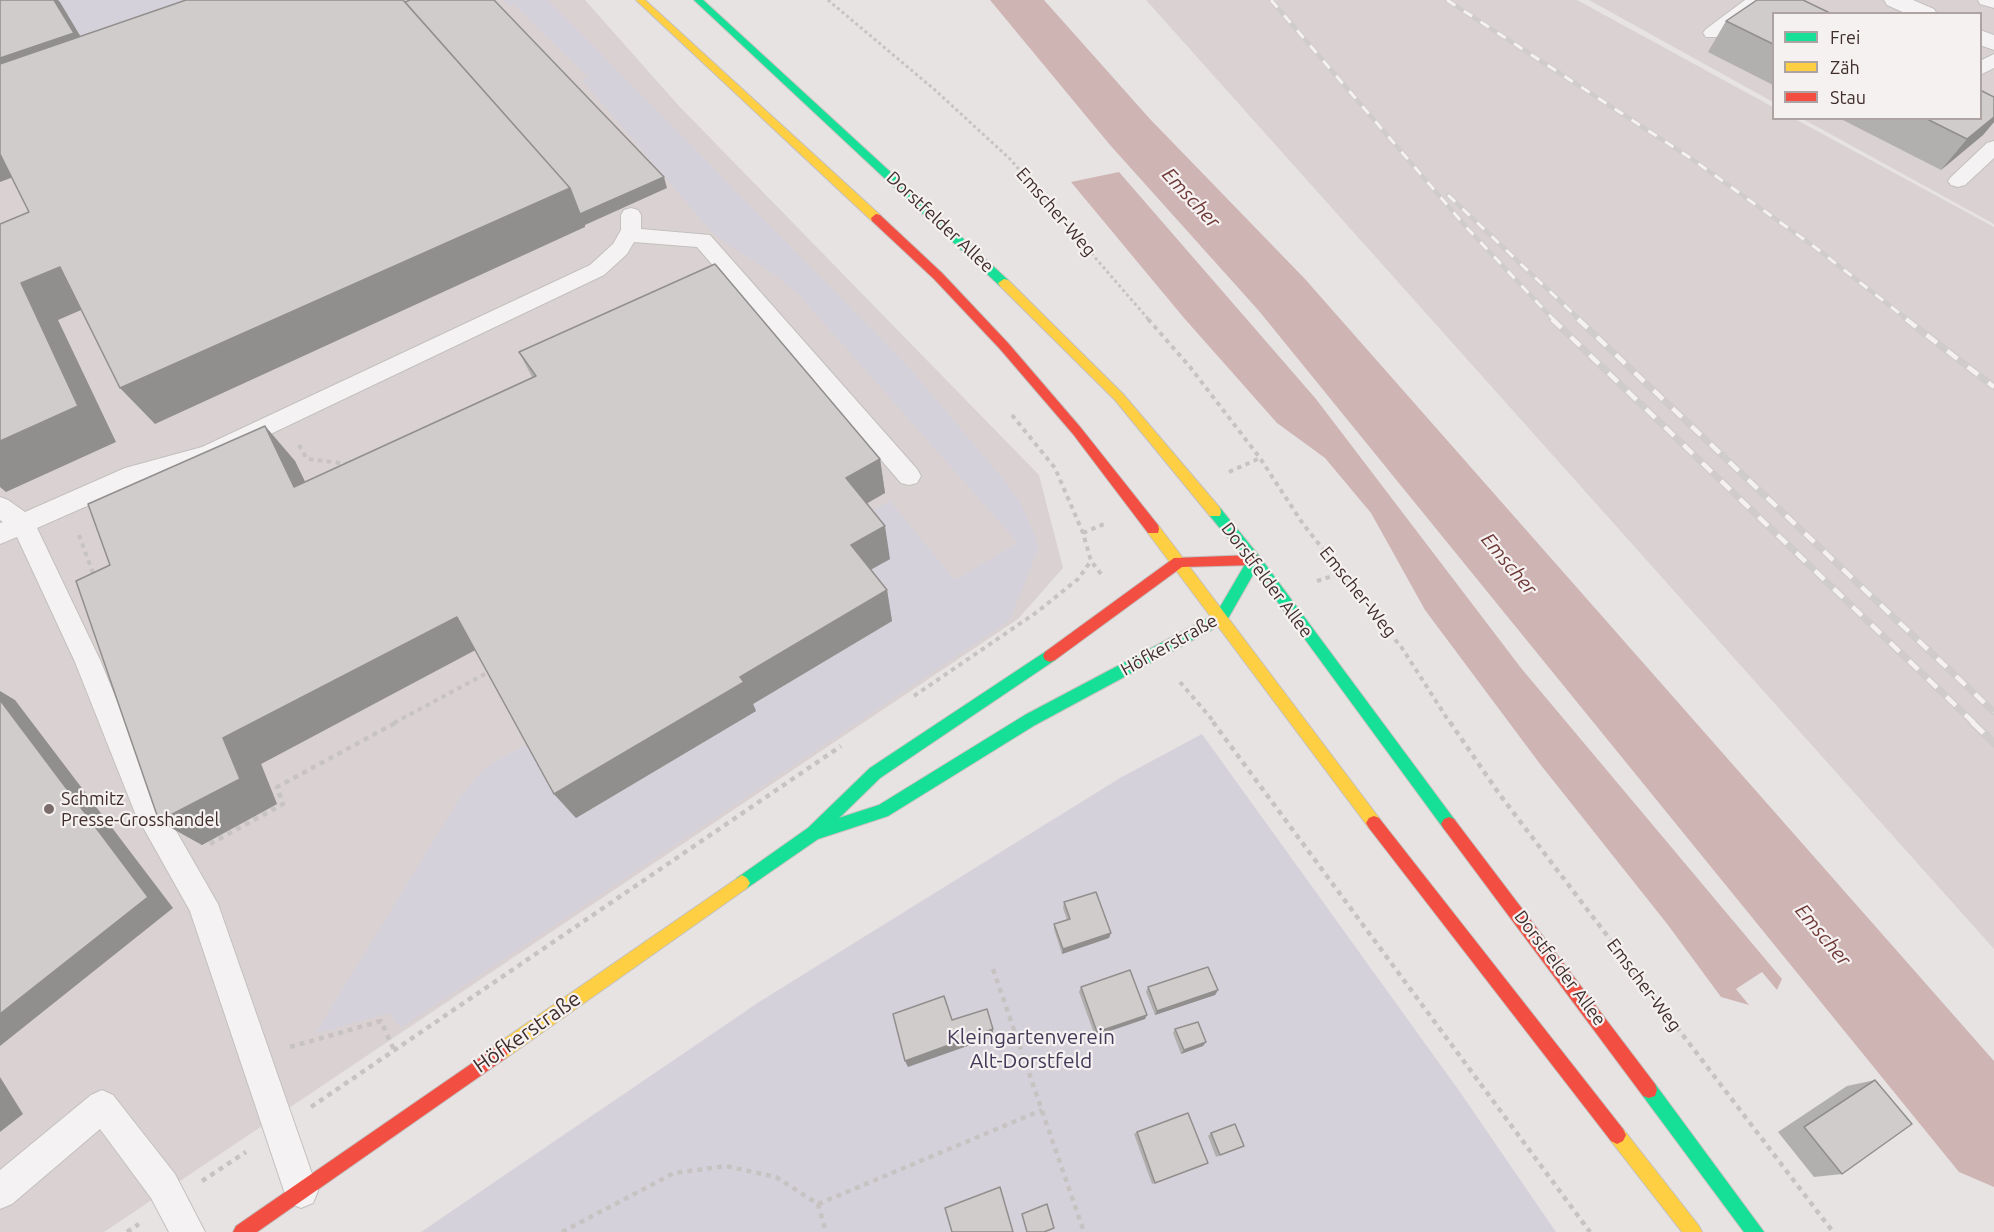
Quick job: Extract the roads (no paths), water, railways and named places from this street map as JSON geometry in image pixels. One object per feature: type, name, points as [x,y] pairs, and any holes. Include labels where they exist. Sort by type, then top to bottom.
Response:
[{"type":"main road","points":[[640,0],[938,276],[1004,346],[1077,431],[1179,562],[1377,827],[1693,1232]]},
{"type":"main road","name":"Dorstfelder Allee","points":[[698,0],[974,254],[1119,397],[1254,560],[1755,1232]]},
{"type":"main road","points":[[1179,562],[1254,560]]},
{"type":"main road","name":"Höfkerstraße","points":[[813,833],[883,811],[1030,720],[1221,618],[1254,560]]},
{"type":"main road","name":"Höfkerstraße","points":[[242,1232],[813,833],[875,773],[1053,654],[1179,562]]},
{"type":"street","points":[[1895,0],[1922,12]]},
{"type":"lane","points":[[1986,0],[1994,3]]},
{"type":"lane","points":[[1712,33],[1756,7]]},
{"type":"lane","points":[[1982,68],[1994,59]]},
{"type":"lane","points":[[1958,181],[1994,147]]},
{"type":"lane","points":[[12,529],[133,475],[208,454],[597,270],[620,249],[629,225],[703,240],[909,476]]},
{"type":"lane","points":[[0,507],[88,662],[145,804],[203,904],[301,1191]]},
{"type":"lane","points":[[0,1192],[102,1106],[163,1186],[188,1232]]},
{"type":"waterway","name":"Emscher","points":[[1016,0],[1130,132],[1282,295],[1994,1137]]},
{"type":"railway","points":[[1271,0],[1467,228],[1554,320]]},
{"type":"railway","points":[[1447,0],[1692,159],[1816,248],[1908,320]]},
{"type":"railway","points":[[1448,195],[1580,320]]},
{"type":"railway","points":[[1552,319],[1974,723]]},
{"type":"railway","points":[[1578,319],[1994,712]]},
{"type":"railway","points":[[1906,319],[1994,387]]},
{"type":"railway","points":[[1972,722],[1994,743]]},
{"type":"place","name":"Schmitz Presse-Grosshandel","points":[[49,809]]},
{"type":"park label","name":"Kleingartenverein Alt-Dorstfeld","points":[[1031,1049]]}]
